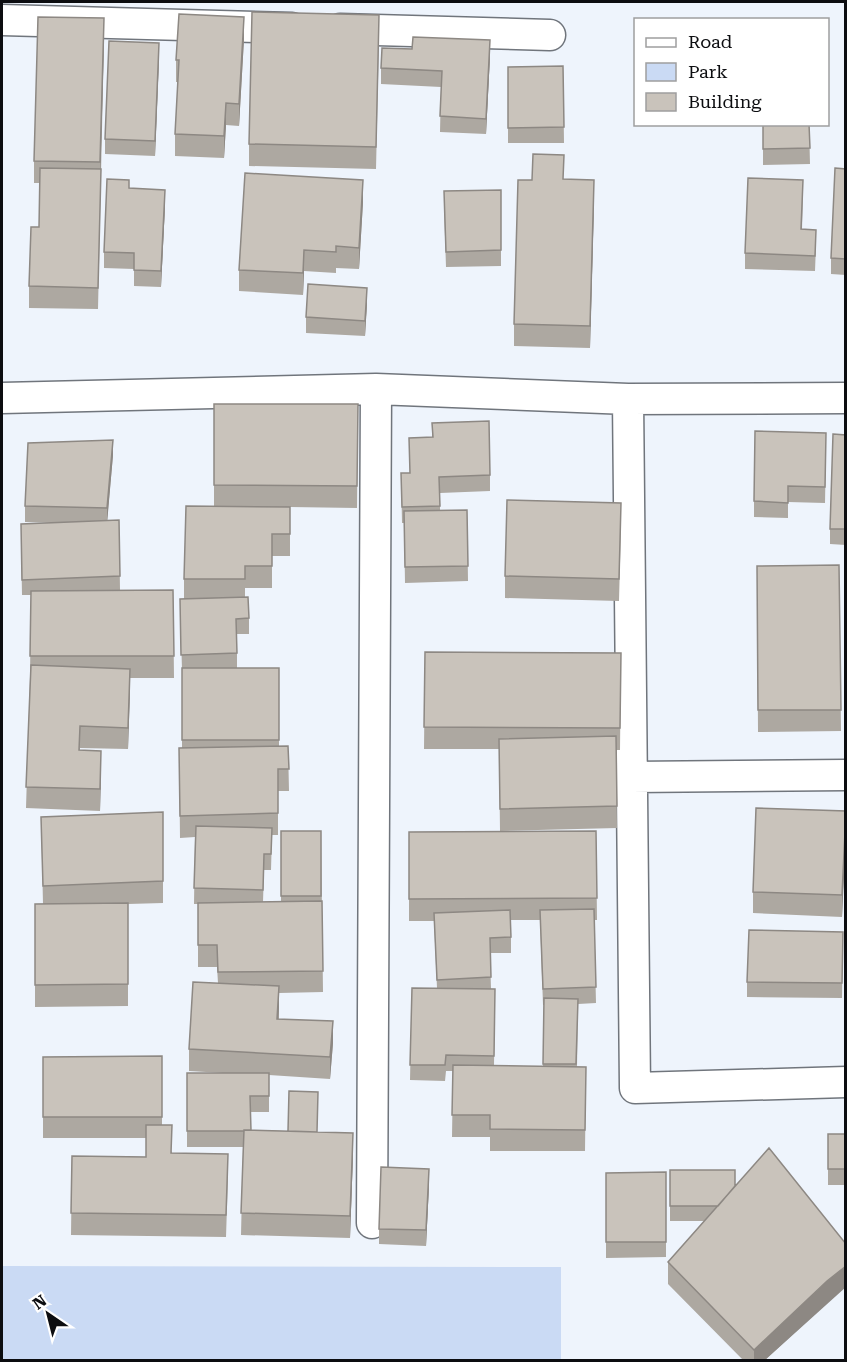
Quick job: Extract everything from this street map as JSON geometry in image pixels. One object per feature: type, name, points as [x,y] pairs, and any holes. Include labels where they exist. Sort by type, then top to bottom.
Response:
[{"type":"street","points":[[2,20],[549,35]]},
{"type":"street","points":[[2,398],[375,389],[628,399],[846,398]]},
{"type":"street","points":[[372,1223],[375,389]]},
{"type":"street","points":[[628,399],[635,1088],[846,1082]]},
{"type":"street","points":[[632,777],[846,775]]},
{"type":"green space","points":[[2,1266],[561,1267],[561,1360],[2,1360]]},
{"type":"building","points":[[252,12],[379,15],[376,147],[249,144]]},
{"type":"building","points":[[179,14],[244,17],[239,104],[226,103],[224,136],[175,134]]},
{"type":"building","points":[[38,17],[104,18],[100,162],[34,161]]},
{"type":"building","points":[[413,37],[490,40],[486,119],[440,116],[442,71],[381,68],[382,48],[412,49]]},
{"type":"building","points":[[109,41],[159,43],[155,141],[105,139]]},
{"type":"building","points":[[563,66],[564,127],[508,128],[508,67]]},
{"type":"building","points":[[763,126],[809,126],[810,148],[763,149]]},
{"type":"building","points":[[533,154],[564,155],[563,179],[594,180],[590,326],[514,324],[518,180],[532,180]]},
{"type":"building","points":[[40,168],[101,169],[98,288],[29,286],[31,227],[39,227]]},
{"type":"building","points":[[835,168],[846,169],[846,259],[831,258]]},
{"type":"building","points":[[245,173],[363,180],[359,248],[336,246],[336,252],[304,250],[303,273],[239,270]]},
{"type":"building","points":[[748,178],[803,180],[801,229],[816,230],[815,256],[745,253]]},
{"type":"building","points":[[107,179],[129,180],[129,188],[165,190],[161,271],[134,270],[134,253],[104,252]]},
{"type":"building","points":[[501,190],[501,250],[446,252],[444,191]]},
{"type":"building","points":[[308,284],[367,288],[365,321],[306,317]]},
{"type":"building","points":[[214,404],[358,404],[357,486],[214,485]]},
{"type":"building","points":[[489,421],[490,475],[439,477],[440,506],[402,507],[401,473],[410,473],[409,438],[433,437],[432,423]]},
{"type":"building","points":[[755,431],[826,433],[825,487],[788,486],[788,503],[754,501]]},
{"type":"building","points":[[833,434],[846,435],[846,529],[830,529]]},
{"type":"building","points":[[113,440],[107,508],[25,506],[28,443]]},
{"type":"building","points":[[507,500],[621,503],[619,579],[505,576]]},
{"type":"building","points":[[186,506],[290,507],[290,534],[272,534],[272,566],[245,566],[245,579],[184,579]]},
{"type":"building","points":[[467,510],[468,566],[405,567],[404,511]]},
{"type":"building","points":[[119,520],[120,576],[22,580],[21,524]]},
{"type":"building","points":[[839,565],[841,710],[758,710],[757,566]]},
{"type":"building","points":[[173,590],[174,656],[30,656],[31,591]]},
{"type":"building","points":[[248,597],[249,618],[236,619],[237,653],[181,655],[180,599]]},
{"type":"building","points":[[425,652],[621,653],[620,728],[424,727]]},
{"type":"building","points":[[31,665],[130,669],[128,728],[80,726],[79,750],[101,751],[100,789],[26,787]]},
{"type":"building","points":[[182,668],[279,668],[279,740],[182,740]]},
{"type":"building","points":[[616,736],[617,806],[500,809],[499,739]]},
{"type":"building","points":[[288,746],[289,769],[278,769],[278,813],[180,816],[179,748]]},
{"type":"building","points":[[756,808],[846,811],[842,895],[753,892]]},
{"type":"building","points":[[163,812],[163,881],[43,886],[41,817]]},
{"type":"building","points":[[196,826],[272,828],[271,854],[264,854],[263,890],[194,888]]},
{"type":"building","points":[[281,831],[321,831],[321,896],[281,896]]},
{"type":"building","points":[[596,831],[597,898],[409,899],[409,832]]},
{"type":"building","points":[[322,901],[323,971],[218,972],[217,945],[198,945],[198,903]]},
{"type":"building","points":[[128,903],[128,984],[35,985],[35,904]]},
{"type":"building","points":[[594,909],[596,987],[543,989],[540,910]]},
{"type":"building","points":[[510,910],[511,937],[490,938],[491,977],[437,980],[434,913]]},
{"type":"building","points":[[749,930],[843,932],[842,983],[747,982]]},
{"type":"building","points":[[193,982],[279,986],[277,1019],[333,1021],[330,1057],[189,1049]]},
{"type":"building","points":[[412,988],[495,989],[494,1056],[446,1055],[445,1065],[410,1065]]},
{"type":"building","points":[[544,998],[578,999],[576,1064],[543,1064]]},
{"type":"building","points":[[162,1056],[162,1117],[43,1117],[43,1057]]},
{"type":"building","points":[[453,1065],[586,1067],[585,1130],[490,1129],[490,1115],[452,1115]]},
{"type":"building","points":[[187,1073],[269,1073],[269,1096],[250,1096],[251,1130],[187,1131]]},
{"type":"building","points":[[289,1091],[318,1092],[317,1132],[288,1131]]},
{"type":"building","points":[[146,1125],[172,1125],[171,1153],[228,1154],[226,1215],[71,1213],[72,1156],[146,1157]]},
{"type":"building","points":[[244,1130],[353,1133],[350,1216],[241,1213]]},
{"type":"building","points":[[828,1134],[846,1134],[846,1169],[828,1169]]},
{"type":"building","points":[[769,1148],[846,1244],[846,1266],[754,1350],[668,1262]]},
{"type":"building","points":[[381,1167],[429,1169],[426,1230],[379,1229]]},
{"type":"building","points":[[670,1170],[735,1170],[735,1186],[718,1206],[670,1206]]},
{"type":"building","points":[[666,1172],[666,1242],[606,1242],[606,1173]]}]
